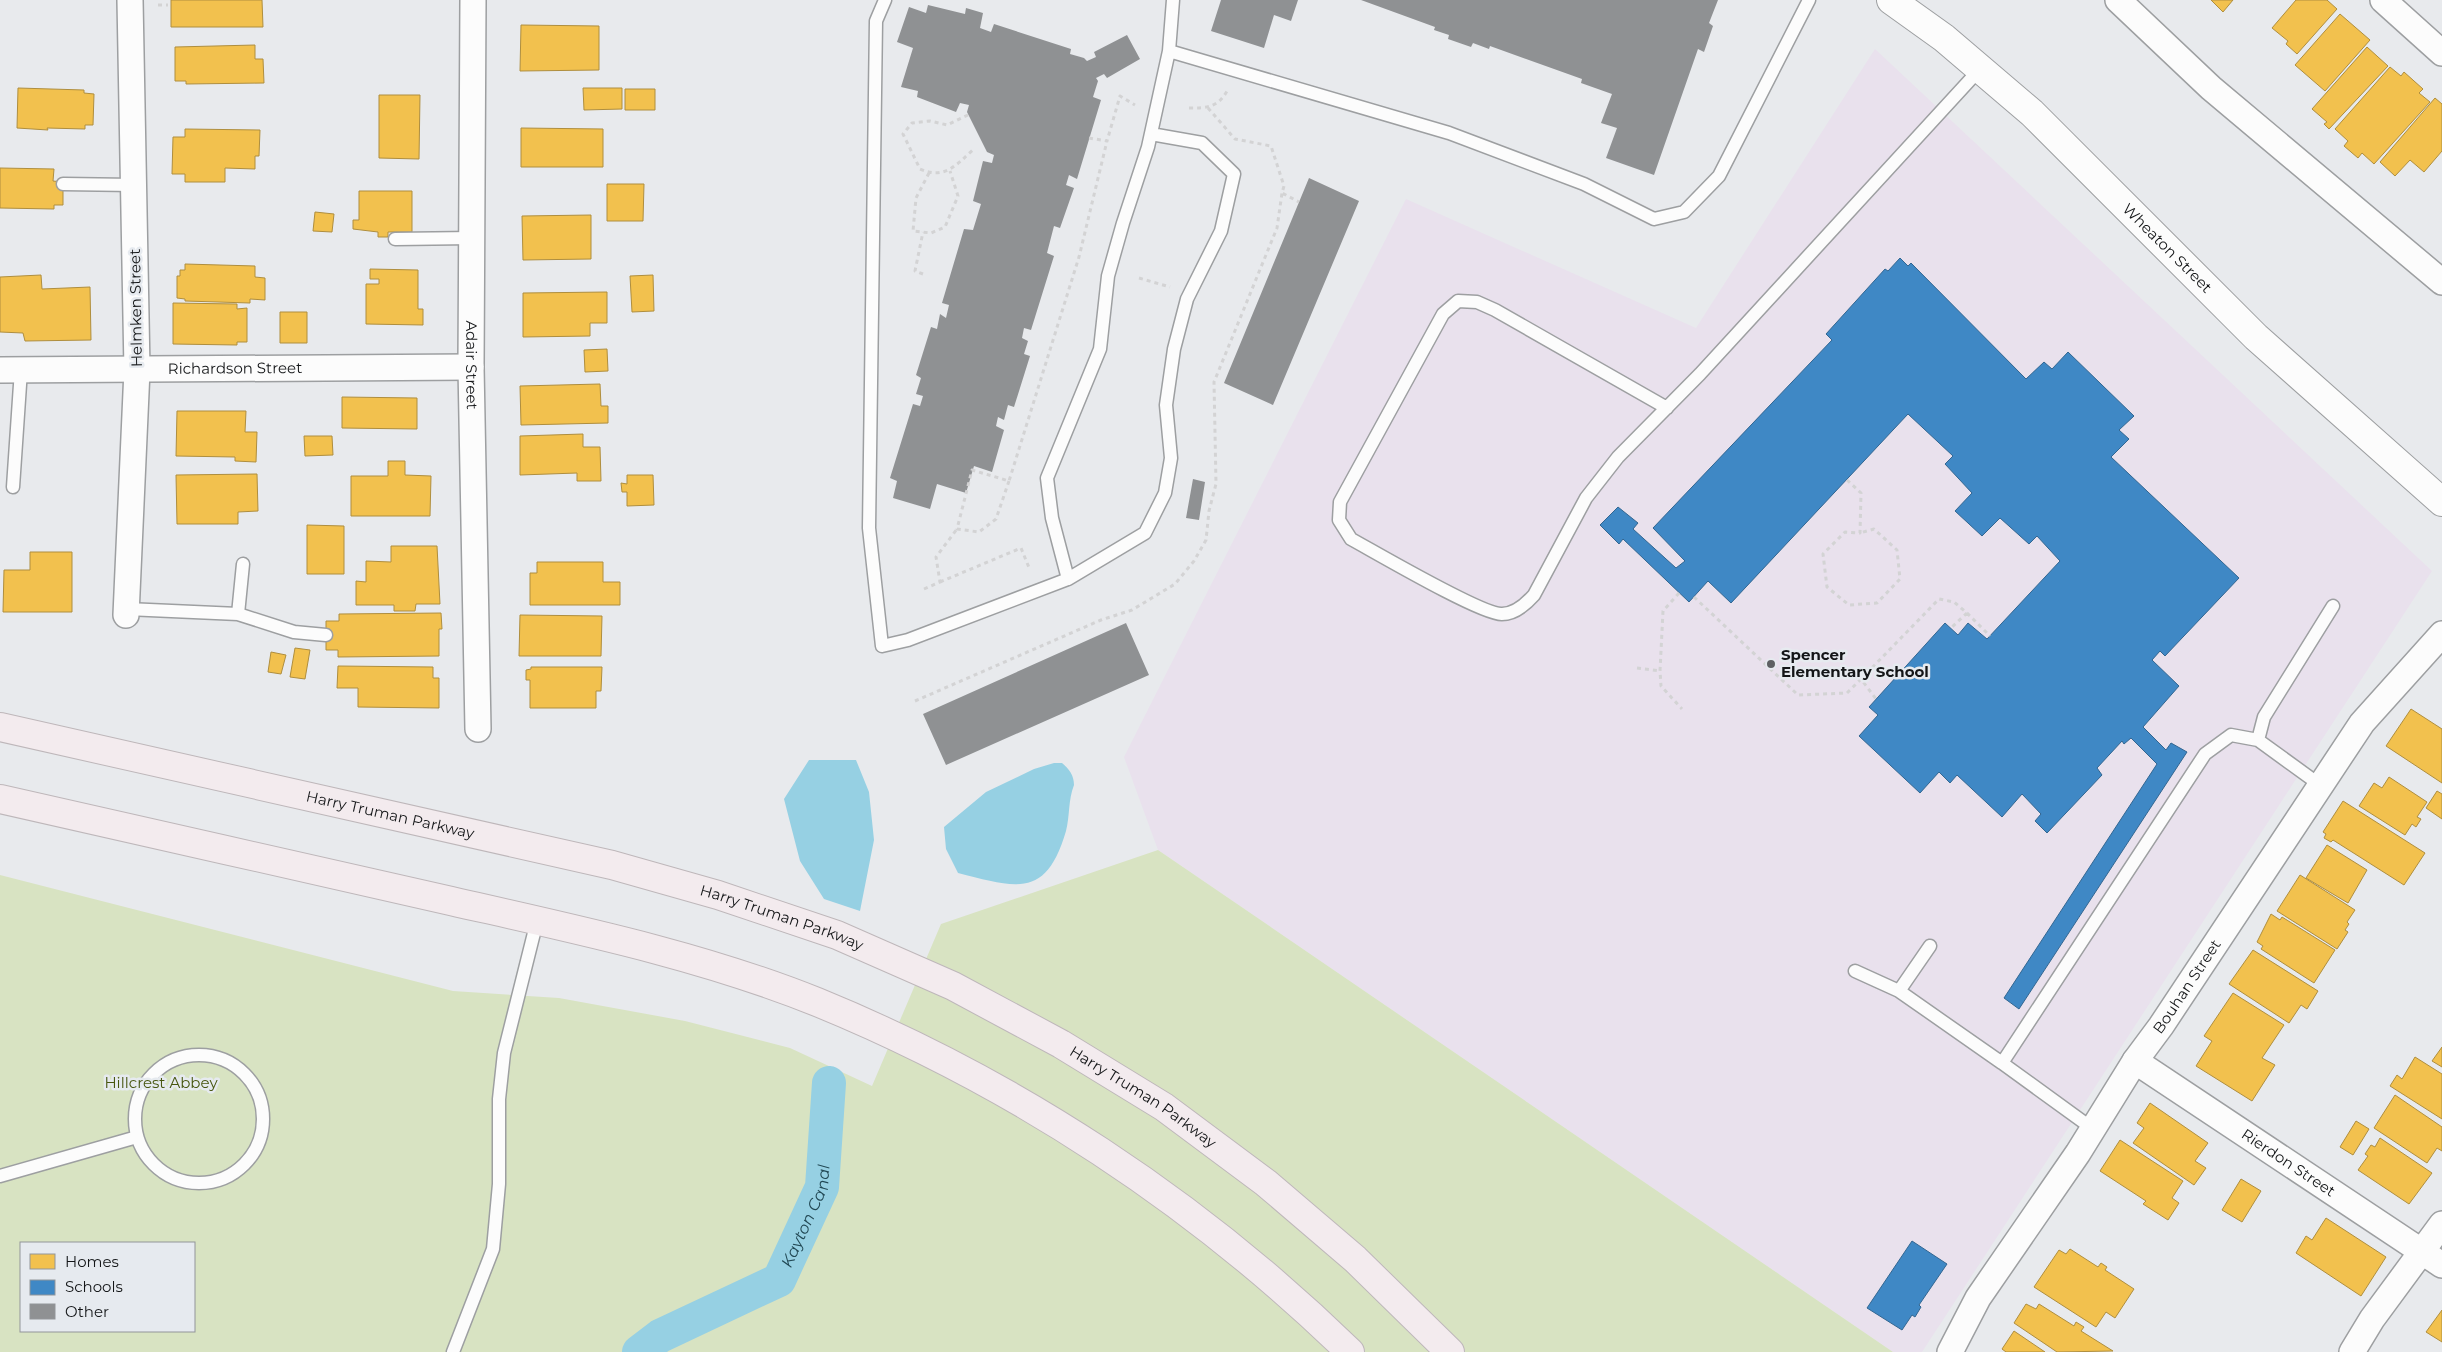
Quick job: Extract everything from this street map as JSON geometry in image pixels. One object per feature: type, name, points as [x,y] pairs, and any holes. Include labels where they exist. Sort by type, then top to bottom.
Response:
[{"type":"highway","name":"Harry Truman Parkway","points":[[0,727],[612,865],[718,894],[837,935],[953,986],[1061,1044],[1156,1102],[1266,1182],[1355,1258],[1450,1352]]},
{"type":"highway","points":[[0,798],[594,933],[716,967],[816,1002],[922,1050],[1026,1105],[1124,1166],[1222,1238],[1307,1311],[1350,1352]]},
{"type":"main road","name":"Wheaton Street","points":[[1898,2],[2032,113],[2256,337],[2442,502]]},
{"type":"street","name":"Helmken Street","points":[[127,612],[137,370],[130,0]]},
{"type":"street","name":"Adair Street","points":[[473,0],[471,367],[478,729]]},
{"type":"street","points":[[2118,0],[2212,88],[2442,282]]},
{"type":"street","points":[[2383,0],[2442,53]]},
{"type":"street","name":"Richardson Street","points":[[10,370],[471,367]]},
{"type":"street","name":"Bouhan Street","points":[[1950,1352],[1978,1298],[2093,1129],[2135,1061],[2161,1026],[2362,723],[2442,634]]},
{"type":"street","name":"Rierdon Street","points":[[2135,1061],[2432,1258]]},
{"type":"street","points":[[2352,1352],[2372,1319],[2432,1258],[2442,1224]]},
{"type":"lane","points":[[885,0],[876,21],[869,528],[882,646],[908,640],[1068,579],[1145,533],[1165,493],[1171,458],[1166,405],[1174,349],[1187,299],[1221,231],[1234,174],[1202,143],[1151,134]]},
{"type":"lane","points":[[1068,579],[1052,518],[1047,478],[1100,349],[1108,276],[1151,134],[1169,51],[1173,0]]},
{"type":"lane","points":[[1169,51],[1449,133],[1584,184],[1654,219],[1684,212],[1719,176],[1809,0]]},
{"type":"lane","points":[[1667,408],[1495,310],[1477,302],[1458,301],[1443,314],[1340,502],[1338,520],[1351,539],[1474,605],[1502,615],[1523,607],[1534,595],[1586,498],[1618,456],[1667,408],[1700,374],[1980,69]]},
{"type":"lane","points":[[63,184],[134,185]]},
{"type":"lane","points":[[395,239],[472,238]]},
{"type":"lane","points":[[10,370],[13,487]]},
{"type":"lane","points":[[238,614],[243,564]]},
{"type":"lane","points":[[2258,740],[2264,717],[2333,606]]},
{"type":"lane","points":[[127,612],[238,614],[294,632],[326,635]]},
{"type":"lane","points":[[2002,1063],[2205,754],[2231,735],[2258,740],[2320,785]]},
{"type":"lane","points":[[453,1352],[493,1249],[499,1184],[499,1099],[504,1053],[537,920]]},
{"type":"lane","points":[[1899,991],[1930,946]]},
{"type":"lane","points":[[1855,971],[1899,991],[2093,1129]]},
{"type":"lane","points":[[209,1055],[228,1062],[246,1074],[258,1091],[264,1111],[262,1133],[255,1153],[240,1169],[221,1180],[200,1184],[178,1180],[155,1165],[145,1154],[137,1137],[135,1114],[140,1094],[151,1076],[168,1063],[188,1056],[209,1055]]},
{"type":"lane","points":[[0,1176],[137,1137]]},
{"type":"path","points":[[1189,108],[1208,108],[1223,98],[1228,89]]},
{"type":"path","points":[[957,529],[979,532],[996,519],[1079,256],[1120,96],[1140,108]]},
{"type":"path","points":[[1208,108],[1235,139],[1271,146],[1284,186],[1276,228],[1242,311]]},
{"type":"path","points":[[968,115],[947,125],[930,121],[912,123],[903,134],[920,169],[929,173],[950,171],[974,150]]},
{"type":"path","points":[[1090,138],[1107,141]]},
{"type":"path","points":[[929,173],[916,198],[913,231],[931,233],[946,227],[958,196],[950,171]]},
{"type":"path","points":[[1282,193],[1299,202]]},
{"type":"path","points":[[923,232],[915,271],[923,274]]},
{"type":"path","points":[[1139,278],[1175,288]]},
{"type":"path","points":[[940,582],[936,557],[957,529],[972,470],[1009,481]]},
{"type":"path","points":[[1847,480],[1861,493],[1860,533]]},
{"type":"path","points":[[1874,529],[1897,550],[1900,579],[1877,603],[1849,605],[1828,586],[1823,554],[1845,532],[1860,533],[1874,529]]},
{"type":"path","points":[[924,589],[1021,548],[1031,570],[1034,568]]},
{"type":"path","points":[[1679,593],[1663,611],[1660,670],[1661,686],[1682,709]]},
{"type":"path","points":[[1694,597],[1798,695],[1847,693],[1940,599],[1954,602],[1990,636]]},
{"type":"path","points":[[1951,628],[1967,613]]},
{"type":"path","points":[[1637,668],[1660,670]]},
{"type":"path","points":[[1861,679],[1876,699]]},
{"type":"shaded area","name":"Spencer Elementary School","points":[[1875,49],[2432,571],[1922,1352],[1893,1352],[1158,850],[1124,757],[1406,199],[1696,328]]},
{"type":"green space","name":"Hillcrest Abbey","points":[[1158,850],[1893,1352],[0,1352],[0,875],[453,991],[559,998],[685,1021],[790,1048],[872,1086],[941,924]]},
{"type":"water","points":[[809,760],[856,760],[869,792],[874,840],[860,911],[824,899],[800,861],[784,799]]},
{"type":"water","points":[[1054,763],[1062,763],[1067,768],[1072,775],[1074,785],[1066,831],[1058,853],[1049,868],[1039,878],[1027,883],[1013,884],[958,873],[946,849],[944,827],[986,792],[1034,769]]},
{"type":"building: Homes","points":[[171,0],[262,0],[263,27],[171,27]]},
{"type":"building: Homes","points":[[2211,0],[2233,0],[2223,12]]},
{"type":"building: Homes","points":[[2296,0],[2327,0],[2337,9],[2297,54],[2286,44],[2288,41],[2272,28]]},
{"type":"building: Homes","points":[[2340,14],[2370,40],[2325,91],[2295,65]]},
{"type":"building: Homes","points":[[521,25],[599,26],[599,70],[520,71]]},
{"type":"building: Homes","points":[[255,45],[255,59],[263,59],[264,83],[186,84],[186,81],[175,81],[175,47]]},
{"type":"building: Homes","points":[[2367,47],[2388,66],[2329,129],[2324,124],[2327,122],[2312,109]]},
{"type":"building: Homes","points":[[2390,67],[2401,76],[2404,72],[2423,89],[2419,93],[2430,102],[2374,164],[2362,153],[2358,158],[2344,146],[2348,141],[2335,129]]},
{"type":"building: Homes","points":[[18,88],[84,90],[84,93],[94,94],[93,125],[85,125],[85,129],[47,128],[48,130],[17,128]]},
{"type":"building: Homes","points":[[583,88],[622,88],[622,109],[584,110]]},
{"type":"building: Homes","points":[[625,89],[655,89],[655,110],[625,110]]},
{"type":"building: Homes","points":[[379,95],[420,95],[419,159],[379,158]]},
{"type":"building: Homes","points":[[2435,98],[2442,104],[2442,151],[2424,172],[2410,160],[2395,176],[2380,162]]},
{"type":"building: Homes","points":[[521,128],[603,129],[603,167],[521,167]]},
{"type":"building: Homes","points":[[185,129],[260,130],[259,156],[255,156],[255,169],[225,168],[225,182],[185,182],[185,174],[172,174],[173,137],[185,137]]},
{"type":"building: Homes","points":[[0,168],[54,169],[53,181],[63,182],[63,205],[54,205],[54,209],[0,208]]},
{"type":"building: Homes","points":[[607,184],[644,184],[643,221],[607,221]]},
{"type":"building: Homes","points":[[359,191],[412,191],[412,232],[388,232],[388,237],[378,237],[378,232],[353,229],[353,220],[359,220]]},
{"type":"building: Homes","points":[[315,212],[334,214],[332,232],[313,231]]},
{"type":"building: Homes","points":[[591,215],[591,259],[523,260],[522,216]]},
{"type":"building: Homes","points":[[185,264],[255,266],[255,277],[265,278],[265,300],[250,299],[250,303],[185,301],[185,299],[177,298],[177,276],[180,276],[180,270],[185,270]]},
{"type":"building: Homes","points":[[370,269],[418,270],[418,309],[423,309],[423,325],[366,324],[366,284],[379,284],[379,279],[370,279]]},
{"type":"building: Homes","points":[[41,275],[42,289],[90,287],[91,340],[25,341],[23,333],[0,332],[0,277]]},
{"type":"building: Homes","points":[[653,275],[654,311],[632,312],[630,276]]},
{"type":"building: Homes","points":[[607,292],[607,323],[590,323],[590,336],[523,337],[523,293]]},
{"type":"building: Homes","points":[[173,303],[237,304],[237,309],[247,308],[247,342],[237,342],[237,345],[173,344]]},
{"type":"building: Homes","points":[[280,312],[307,312],[307,343],[280,343]]},
{"type":"building: Homes","points":[[607,349],[608,371],[585,372],[584,350]]},
{"type":"building: Homes","points":[[600,384],[601,406],[608,406],[608,423],[521,425],[520,386]]},
{"type":"building: Homes","points":[[342,397],[417,398],[417,429],[342,428]]},
{"type":"building: Homes","points":[[177,411],[246,411],[245,432],[257,432],[256,462],[235,461],[235,457],[176,456]]},
{"type":"building: Homes","points":[[583,434],[583,447],[600,447],[601,481],[577,481],[577,473],[520,475],[520,436]]},
{"type":"building: Homes","points":[[304,436],[332,436],[333,455],[305,456]]},
{"type":"building: Homes","points":[[388,461],[405,461],[405,475],[431,476],[430,516],[351,516],[351,476],[388,476]]},
{"type":"building: Homes","points":[[257,474],[258,511],[238,512],[238,524],[177,524],[176,475]]},
{"type":"building: Homes","points":[[627,475],[653,475],[654,505],[627,506],[627,492],[622,492],[621,483],[627,484]]},
{"type":"building: Homes","points":[[307,525],[344,526],[344,574],[307,574]]},
{"type":"building: Homes","points":[[391,546],[437,546],[440,604],[416,604],[415,611],[394,611],[394,605],[356,605],[356,581],[366,582],[366,561],[391,562]]},
{"type":"building: Homes","points":[[30,552],[72,552],[72,612],[3,612],[4,570],[30,570]]},
{"type":"building: Homes","points":[[537,562],[603,562],[603,582],[620,582],[620,605],[530,605],[530,573],[537,573]]},
{"type":"building: Homes","points":[[441,613],[442,629],[439,629],[439,656],[338,657],[338,650],[326,650],[326,621],[339,621],[339,614]]},
{"type":"building: Homes","points":[[520,615],[602,616],[601,656],[519,656]]},
{"type":"building: Homes","points":[[295,648],[310,650],[305,679],[290,677]]},
{"type":"building: Homes","points":[[271,652],[286,655],[281,674],[268,672]]},
{"type":"building: Homes","points":[[338,666],[433,667],[433,678],[439,678],[439,708],[358,707],[358,688],[337,688]]},
{"type":"building: Homes","points":[[531,667],[602,667],[601,691],[596,691],[596,708],[530,708],[530,680],[526,680],[526,670],[531,669]]},
{"type":"building: Homes","points":[[2411,709],[2442,729],[2442,783],[2386,746]]},
{"type":"building: Homes","points":[[2389,777],[2427,802],[2417,817],[2421,819],[2416,827],[2412,824],[2405,835],[2359,806],[2374,783],[2382,788]]},
{"type":"building: Homes","points":[[2437,791],[2442,794],[2442,819],[2426,808]]},
{"type":"building: Homes","points":[[2343,801],[2425,853],[2404,885],[2333,840],[2331,842],[2324,838],[2326,834],[2323,832]]},
{"type":"building: Homes","points":[[2327,845],[2367,870],[2348,903],[2306,878]]},
{"type":"building: Homes","points":[[2300,875],[2355,910],[2347,922],[2349,924],[2345,930],[2348,932],[2337,949],[2277,911]]},
{"type":"building: Homes","points":[[2271,914],[2280,920],[2282,917],[2335,950],[2314,983],[2261,949],[2263,946],[2257,942]]},
{"type":"building: Homes","points":[[2253,950],[2318,991],[2307,1009],[2301,1005],[2289,1023],[2229,984]]},
{"type":"building: Homes","points":[[2233,993],[2284,1025],[2262,1058],[2275,1065],[2252,1101],[2196,1066],[2212,1041],[2204,1036]]},
{"type":"building: Homes","points":[[2442,1047],[2442,1067],[2432,1061]]},
{"type":"building: Homes","points":[[2415,1057],[2442,1074],[2442,1119],[2390,1086],[2397,1075],[2402,1079]]},
{"type":"building: Homes","points":[[2395,1095],[2442,1127],[2442,1151],[2437,1148],[2427,1163],[2374,1128]]},
{"type":"building: Homes","points":[[2150,1103],[2208,1143],[2195,1161],[2206,1168],[2194,1185],[2133,1143],[2144,1128],[2137,1123]]},
{"type":"building: Homes","points":[[2356,1121],[2369,1129],[2353,1155],[2340,1147]]},
{"type":"building: Homes","points":[[2380,1138],[2432,1173],[2409,1204],[2358,1170],[2368,1156],[2365,1154],[2371,1145],[2375,1147]]},
{"type":"building: Homes","points":[[2120,1140],[2183,1181],[2172,1198],[2179,1203],[2168,1220],[2143,1204],[2146,1201],[2100,1171]]},
{"type":"building: Homes","points":[[2241,1179],[2261,1191],[2242,1222],[2222,1210]]},
{"type":"building: Homes","points":[[2326,1218],[2386,1257],[2361,1296],[2296,1253],[2306,1236],[2312,1240]]},
{"type":"building: Homes","points":[[2070,1249],[2098,1267],[2101,1263],[2107,1267],[2105,1270],[2134,1289],[2115,1318],[2106,1312],[2096,1327],[2034,1287],[2059,1250],[2066,1254]]},
{"type":"building: Homes","points":[[2026,1304],[2036,1309],[2039,1304],[2074,1326],[2076,1322],[2084,1327],[2081,1331],[2113,1351],[2057,1352],[2014,1323]]},
{"type":"building: Homes","points":[[2442,1310],[2442,1342],[2426,1332]]},
{"type":"building: Homes","points":[[2014,1331],[2045,1352],[2006,1352],[2002,1349]]},
{"type":"building: Schools","points":[[1900,258],[1908,266],[1911,263],[2026,379],[2044,362],[2052,369],[2068,352],[2134,416],[2119,430],[2129,439],[2111,457],[2239,578],[2165,656],[2160,651],[2152,660],[2179,686],[2143,727],[2166,750],[2171,743],[2187,752],[2019,1009],[2004,998],[2157,764],[2131,738],[2124,744],[2122,741],[2097,768],[2102,775],[2047,833],[2035,821],[2041,814],[2022,794],[2002,817],[1957,775],[1950,783],[1939,772],[1920,793],[1859,736],[1878,715],[1869,707],[1945,623],[1958,635],[1968,623],[1987,639],[2060,561],[2037,536],[2029,544],[2000,518],[1982,536],[1955,511],[1972,493],[1945,464],[1953,456],[1908,414],[1731,603],[1708,581],[1689,602],[1623,539],[1619,544],[1600,525],[1618,507],[1638,523],[1633,529],[1676,568],[1685,561],[1653,528],[1832,340],[1826,334],[1885,269],[1888,271]]},
{"type":"building: Schools","points":[[1912,1241],[1947,1264],[1919,1305],[1921,1307],[1915,1317],[1912,1315],[1902,1330],[1867,1308]]},
{"type":"building: Other","points":[[1221,0],[1298,0],[1291,21],[1274,15],[1264,48],[1211,31]]},
{"type":"building: Other","points":[[1361,0],[1718,0],[1709,23],[1713,26],[1704,52],[1698,49],[1654,175],[1606,158],[1617,128],[1601,123],[1612,94],[1581,83],[1582,79],[1490,46],[1489,49],[1473,43],[1471,47],[1448,39],[1449,35],[1434,30],[1435,27]]},
{"type":"building: Other","points":[[928,5],[965,14],[966,8],[983,13],[980,28],[991,32],[994,24],[1071,49],[1070,54],[1084,58],[1087,61],[1096,57],[1094,52],[1127,35],[1140,59],[1107,78],[1104,74],[1096,78],[1098,81],[1093,97],[1101,100],[1077,179],[1069,175],[1066,185],[1074,188],[1060,228],[1054,226],[1047,253],[1054,256],[1031,330],[1024,328],[1022,338],[1028,341],[1024,354],[1030,356],[1014,407],[1008,405],[1004,420],[998,417],[996,426],[1004,430],[992,472],[974,466],[966,493],[937,484],[930,509],[893,498],[897,481],[890,478],[913,404],[920,406],[923,396],[916,394],[921,378],[916,375],[931,327],[937,329],[940,314],[946,318],[949,305],[942,303],[964,229],[973,230],[981,204],[973,201],[983,161],[992,163],[994,155],[987,152],[967,112],[969,105],[960,103],[956,112],[917,97],[918,91],[901,87],[913,48],[897,42],[909,7],[926,13]]},
{"type":"building: Other","points":[[1309,178],[1359,201],[1273,405],[1224,383]]},
{"type":"building: Other","points":[[1193,479],[1205,482],[1199,520],[1186,518]]},
{"type":"building: Other","points":[[1126,623],[1149,675],[946,765],[923,714]]},
{"type":"waterway","name":"Kayton Canal","points":[[639,1352],[660,1336],[779,1280],[822,1187],[829,1083]]},
{"type":"place","name":"Spencer Elementary School","points":[[1771,664]]}]
